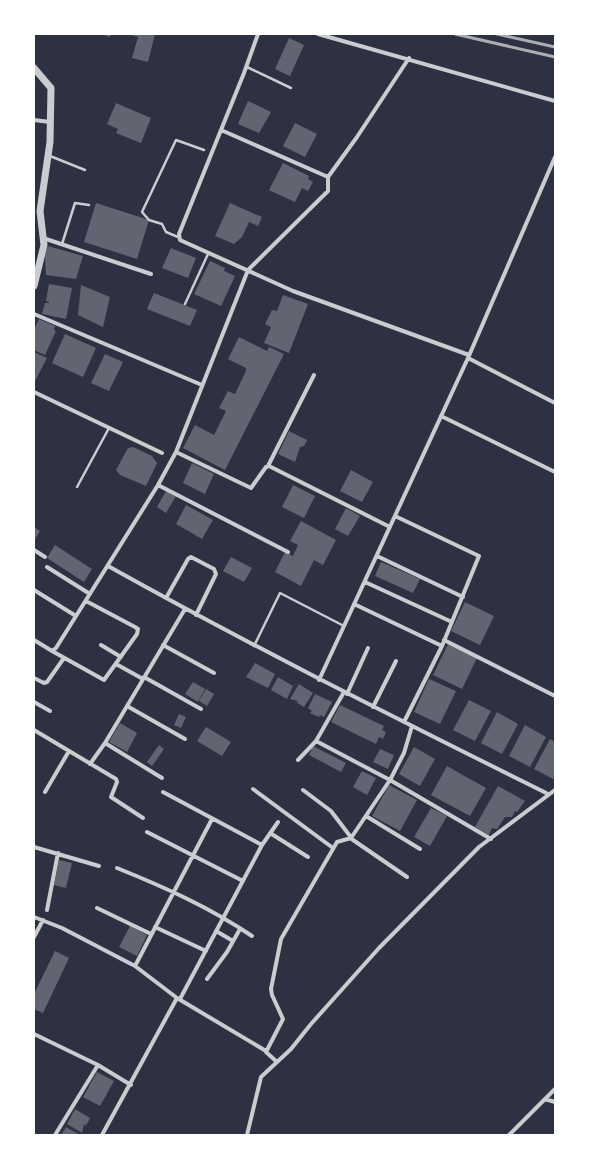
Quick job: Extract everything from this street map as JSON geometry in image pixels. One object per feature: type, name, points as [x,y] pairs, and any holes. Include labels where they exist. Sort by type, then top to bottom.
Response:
[{"type":"street","points":[[258,34],[247,67],[178,238],[182,242],[208,254],[248,270],[293,291],[469,357],[555,403]]},
{"type":"street","points":[[318,34],[409,58],[555,101]]},
{"type":"street","points":[[52,651],[108,566],[158,485],[176,452],[248,270],[328,191],[328,177],[357,138],[409,58]]},
{"type":"street","points":[[34,68],[51,88],[48,156],[40,211],[44,245],[34,286]]},
{"type":"street","points":[[34,120],[50,122]]},
{"type":"street","points":[[221,130],[328,177]]},
{"type":"street","points":[[319,680],[469,357],[555,157]]},
{"type":"street","points":[[42,238],[151,274]]},
{"type":"street","points":[[34,314],[202,385]]},
{"type":"street","points":[[176,452],[251,488],[268,466],[314,375]]},
{"type":"street","points":[[34,392],[162,453]]},
{"type":"street","points":[[441,416],[555,472]]},
{"type":"street","points":[[268,466],[390,528]]},
{"type":"street","points":[[158,485],[288,552]]},
{"type":"street","points":[[395,516],[479,556],[442,646],[404,722]]},
{"type":"street","points":[[34,550],[45,557]]},
{"type":"street","points":[[377,556],[463,597]]},
{"type":"street","points":[[166,598],[188,559],[191,558],[214,569],[216,574],[196,615]]},
{"type":"street","points":[[108,566],[196,615],[319,680],[548,794]]},
{"type":"street","points":[[47,567],[90,594]]},
{"type":"street","points":[[365,582],[452,622]]},
{"type":"street","points":[[34,590],[76,616]]},
{"type":"street","points":[[34,640],[101,680],[104,680],[137,634],[138,629],[86,601]]},
{"type":"street","points":[[354,604],[442,646]]},
{"type":"street","points":[[90,764],[105,743],[185,609]]},
{"type":"street","points":[[444,640],[555,696]]},
{"type":"street","points":[[101,645],[121,657]]},
{"type":"street","points":[[163,645],[214,673]]},
{"type":"street","points":[[298,760],[316,741],[345,693],[368,648]]},
{"type":"street","points":[[34,678],[44,683],[48,682],[64,658]]},
{"type":"street","points":[[373,707],[396,661]]},
{"type":"street","points":[[116,664],[201,709]]},
{"type":"street","points":[[34,702],[50,711]]},
{"type":"street","points":[[127,706],[185,739]]},
{"type":"street","points":[[266,1051],[283,1019],[272,992],[280,942],[333,848],[338,841],[351,838],[390,780],[404,753],[412,726]]},
{"type":"street","points":[[34,730],[116,779],[117,782],[111,797],[143,818]]},
{"type":"street","points":[[316,741],[390,780],[491,839]]},
{"type":"street","points":[[105,743],[162,778]]},
{"type":"street","points":[[45,792],[69,751]]},
{"type":"street","points":[[253,789],[333,848]]},
{"type":"street","points":[[303,790],[331,811],[351,838],[407,877]]},
{"type":"street","points":[[247,1135],[259,1079],[291,1049],[379,948],[475,852],[555,790]]},
{"type":"street","points":[[163,792],[262,845]]},
{"type":"street","points":[[366,816],[420,849]]},
{"type":"street","points":[[135,966],[212,819]]},
{"type":"street","points":[[102,1135],[206,951],[223,916],[262,845],[278,822]]},
{"type":"street","points":[[147,832],[243,881]]},
{"type":"street","points":[[270,833],[308,857]]},
{"type":"street","points":[[34,847],[98,866]]},
{"type":"street","points":[[46,910],[58,853]]},
{"type":"street","points":[[117,868],[173,891],[223,916],[252,936]]},
{"type":"street","points":[[97,908],[151,934]]},
{"type":"street","points":[[34,918],[62,928],[135,966],[179,999],[266,1051],[277,1062]]},
{"type":"street","points":[[34,938],[43,920]]},
{"type":"street","points":[[155,927],[206,951]]},
{"type":"street","points":[[207,979],[240,928]]},
{"type":"street","points":[[216,931],[233,941]]},
{"type":"street","points":[[34,1034],[98,1065],[131,1085]]},
{"type":"street","points":[[55,1135],[98,1065]]},
{"type":"street","points":[[510,1135],[555,1089]]},
{"type":"street","points":[[545,1099],[555,1102]]},
{"type":"lane","points":[[247,67],[291,88]]},
{"type":"lane","points":[[178,238],[166,232],[162,224],[149,220],[142,212],[176,140],[204,150]]},
{"type":"lane","points":[[48,156],[84,170]]},
{"type":"lane","points":[[62,244],[75,203],[89,205]]},
{"type":"lane","points":[[185,304],[208,254]]},
{"type":"lane","points":[[77,486],[109,428]]},
{"type":"lane","points":[[254,646],[280,593],[344,626]]},
{"type":"building","points":[[101,34],[111,34],[110,37]]},
{"type":"building","points":[[128,34],[155,34],[148,62],[132,58],[138,37]]},
{"type":"building","points":[[289,38],[304,45],[290,76],[275,69]]},
{"type":"building","points":[[248,101],[271,112],[259,133],[238,124]]},
{"type":"building","points":[[116,103],[151,118],[141,143],[116,133],[118,129],[107,124]]},
{"type":"building","points":[[295,123],[317,134],[305,157],[283,146]]},
{"type":"building","points":[[283,163],[309,176],[308,179],[313,182],[308,191],[302,188],[295,202],[269,190]]},
{"type":"building","points":[[96,203],[149,220],[137,259],[84,242]]},
{"type":"building","points":[[230,203],[262,217],[258,226],[249,222],[242,237],[234,244],[215,236]]},
{"type":"building","points":[[48,246],[83,256],[76,279],[46,275],[45,256]]},
{"type":"building","points":[[171,248],[196,258],[188,278],[162,268]]},
{"type":"building","points":[[210,261],[225,268],[224,271],[235,276],[221,306],[194,294]]},
{"type":"building","points":[[49,284],[72,288],[66,319],[42,314],[45,303],[49,303],[46,301]]},
{"type":"building","points":[[81,285],[110,297],[103,327],[78,315]]},
{"type":"building","points":[[154,293],[197,310],[190,326],[147,309]]},
{"type":"building","points":[[283,295],[308,304],[289,353],[264,343],[271,327],[265,324],[272,310],[277,311]]},
{"type":"building","points":[[39,319],[55,326],[54,330],[56,331],[45,355],[34,350],[34,330]]},
{"type":"building","points":[[65,334],[96,348],[83,377],[52,363]]},
{"type":"building","points":[[239,337],[267,351],[269,347],[284,354],[225,470],[183,448],[195,425],[214,435],[226,411],[219,408],[228,391],[235,394],[246,368],[228,359]]},
{"type":"building","points":[[34,352],[47,358],[34,383]]},
{"type":"building","points":[[105,354],[123,362],[109,391],[91,383]]},
{"type":"building","points":[[289,431],[307,440],[304,446],[300,447],[295,462],[278,454]]},
{"type":"building","points":[[133,447],[152,456],[157,463],[146,486],[120,475],[116,470],[128,448]]},
{"type":"building","points":[[192,463],[214,474],[205,494],[183,483]]},
{"type":"building","points":[[351,470],[373,482],[362,502],[340,491]]},
{"type":"building","points":[[293,485],[315,496],[304,518],[282,507]]},
{"type":"building","points":[[166,491],[176,496],[166,513],[157,507]]},
{"type":"building","points":[[186,505],[213,520],[202,539],[176,524]]},
{"type":"building","points":[[346,508],[360,516],[348,536],[335,529]]},
{"type":"building","points":[[301,521],[336,540],[323,565],[314,560],[301,586],[275,572],[285,552],[293,556],[298,545],[290,541]]},
{"type":"building","points":[[34,527],[40,531],[34,541]]},
{"type":"building","points":[[55,545],[92,569],[84,582],[47,558]]},
{"type":"building","points":[[231,557],[252,568],[244,582],[223,571]]},
{"type":"building","points":[[381,562],[420,579],[413,593],[375,576]]},
{"type":"building","points":[[465,602],[494,616],[480,645],[451,631]]},
{"type":"building","points":[[448,644],[477,658],[462,689],[433,675]]},
{"type":"building","points":[[255,663],[275,674],[268,688],[246,677]]},
{"type":"building","points":[[278,677],[293,686],[287,699],[271,690]]},
{"type":"building","points":[[429,679],[456,691],[440,724],[414,712]]},
{"type":"building","points":[[193,682],[205,689],[198,702],[185,694]]},
{"type":"building","points":[[299,684],[313,693],[304,707],[296,702],[298,701],[290,699]]},
{"type":"building","points":[[206,689],[214,694],[207,706],[199,701]]},
{"type":"building","points":[[315,694],[332,702],[324,717],[320,715],[319,717],[310,713],[312,711],[308,708]]},
{"type":"building","points":[[469,700],[491,711],[475,741],[453,730]]},
{"type":"building","points":[[340,705],[384,726],[382,730],[386,732],[383,739],[379,737],[376,744],[331,722]]},
{"type":"building","points":[[497,712],[518,724],[502,754],[481,743]]},
{"type":"building","points":[[179,714],[186,717],[181,728],[174,725]]},
{"type":"building","points":[[120,723],[137,733],[127,752],[109,742]]},
{"type":"building","points":[[525,725],[546,737],[530,767],[509,756]]},
{"type":"building","points":[[206,727],[231,742],[222,756],[197,741]]},
{"type":"building","points":[[550,739],[555,742],[555,780],[534,769]]},
{"type":"building","points":[[159,745],[164,749],[152,766],[147,762]]},
{"type":"building","points":[[313,746],[346,763],[341,772],[309,755]]},
{"type":"building","points":[[414,747],[435,759],[420,786],[399,774]]},
{"type":"building","points":[[380,749],[394,755],[388,769],[373,762]]},
{"type":"building","points":[[447,766],[486,788],[470,816],[431,795]]},
{"type":"building","points":[[362,771],[376,778],[367,795],[353,787]]},
{"type":"building","points":[[389,785],[417,800],[400,831],[372,816]]},
{"type":"building","points":[[498,786],[525,801],[517,812],[515,811],[512,817],[505,817],[497,829],[492,828],[489,835],[475,827]]},
{"type":"building","points":[[431,808],[447,816],[430,846],[414,837]]},
{"type":"building","points":[[59,860],[72,863],[66,888],[54,885]]},
{"type":"building","points":[[130,926],[147,935],[137,956],[119,947]]},
{"type":"building","points":[[55,951],[69,958],[43,1013],[34,1009],[34,994]]},
{"type":"building","points":[[97,1072],[114,1081],[100,1106],[83,1097]]},
{"type":"building","points":[[75,1109],[90,1118],[86,1126],[84,1124],[82,1133],[67,1124]]},
{"type":"building","points":[[66,1127],[80,1135],[61,1135]]},
{"type":"railway","points":[[455,34],[555,57]]},
{"type":"railway","points":[[497,34],[555,47]]}]
